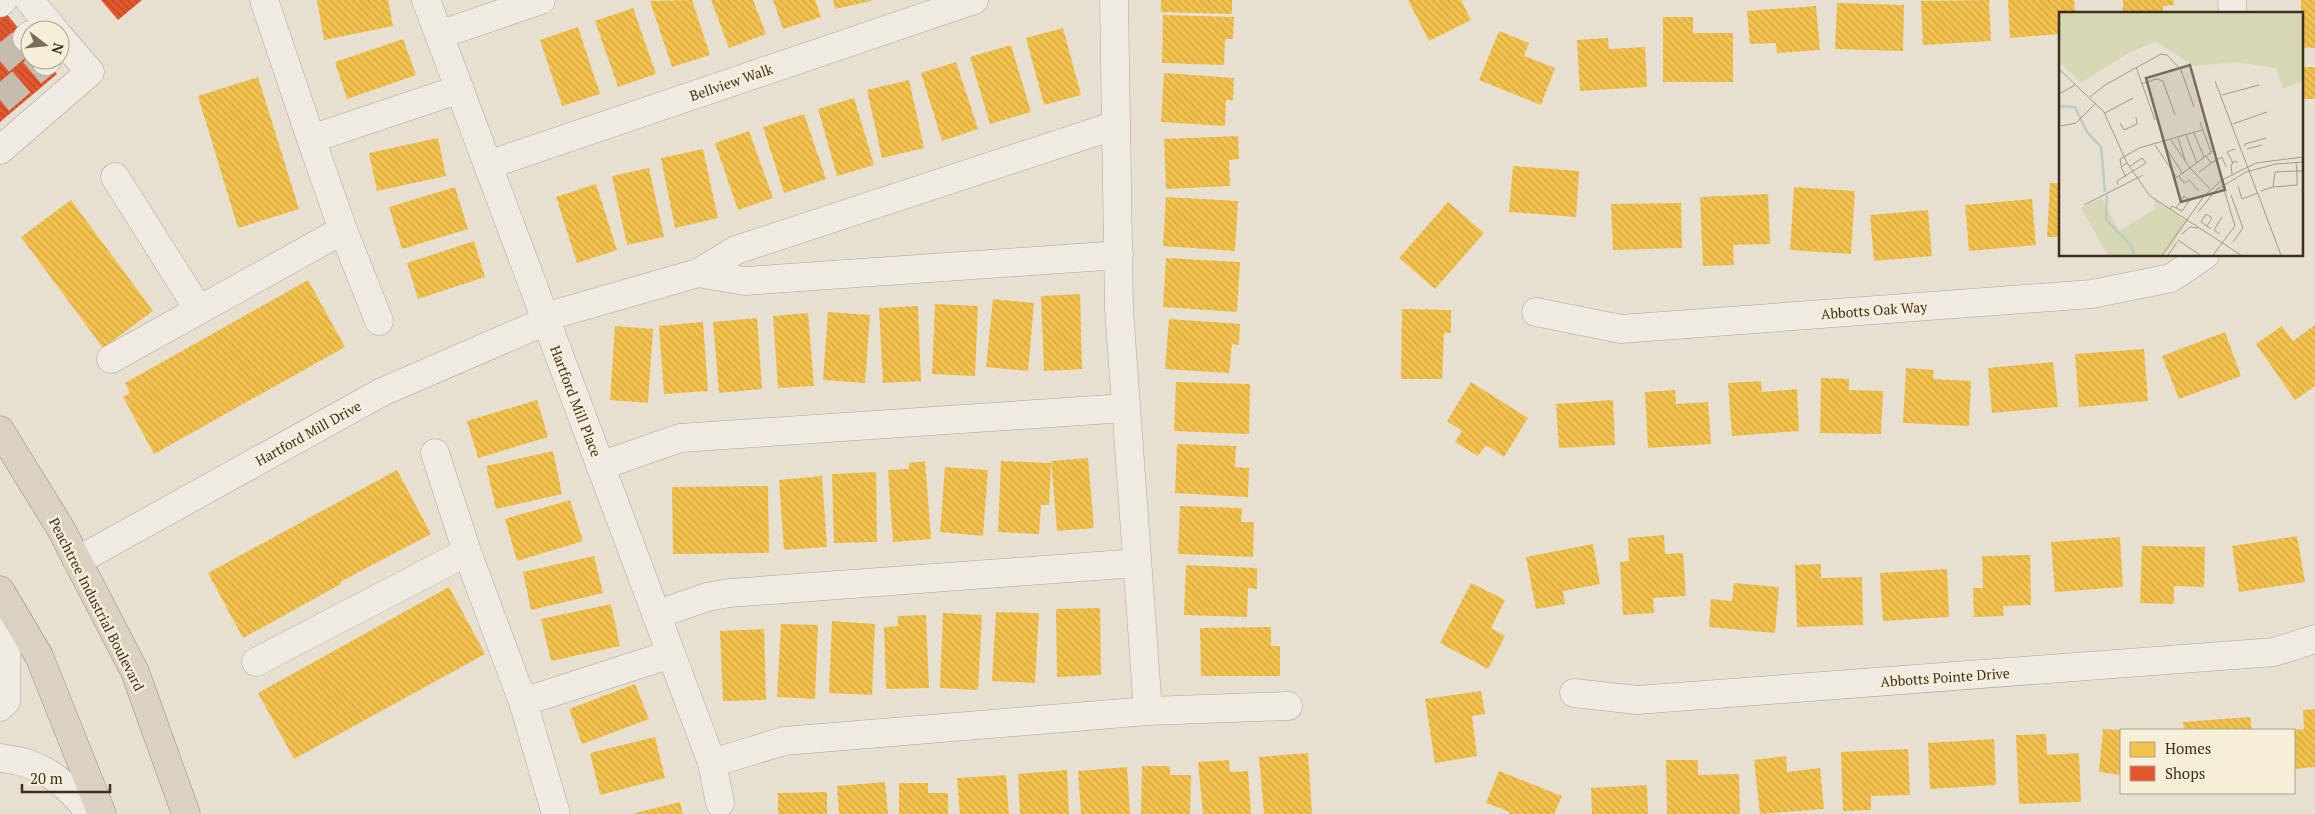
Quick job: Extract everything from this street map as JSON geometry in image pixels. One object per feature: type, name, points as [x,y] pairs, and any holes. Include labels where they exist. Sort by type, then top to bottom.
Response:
[{"type":"highway","name":"Peachtree Industrial Boulevard","points":[[0,430],[61,529],[135,672],[186,814]]},
{"type":"highway","points":[[4,596],[39,656],[102,814]]},
{"type":"street","points":[[0,3],[3,0]]},
{"type":"street","points":[[29,0],[38,20]]},
{"type":"street","points":[[264,0],[343,230],[379,321]]},
{"type":"street","name":"Hartford Mill Place","points":[[426,0],[712,763],[720,803]]},
{"type":"street","points":[[439,34],[541,0]]},
{"type":"street","name":"Bellview Walk","points":[[488,165],[974,0]]},
{"type":"street","points":[[1114,0],[1119,309],[1148,710]]},
{"type":"street","points":[[0,150],[90,72],[70,57]]},
{"type":"street","points":[[311,139],[460,90]]},
{"type":"street","points":[[698,273],[736,250],[1116,126]]},
{"type":"street","points":[[114,177],[199,310]]},
{"type":"street","points":[[111,359],[343,230]]},
{"type":"street","points":[[698,273],[744,281],[1119,255]]},
{"type":"street","name":"Abbotts Oak Way","points":[[1536,312],[1621,329],[2092,294],[2171,278],[2204,256]]},
{"type":"street","name":"Hartford Mill Drive","points":[[77,561],[382,392],[546,319],[698,273]]},
{"type":"street","points":[[600,466],[680,438],[1126,408]]},
{"type":"street","points":[[435,453],[467,552],[523,702],[556,814]]},
{"type":"street","points":[[256,662],[467,552]]},
{"type":"street","points":[[656,615],[708,597],[730,593],[1137,563]]},
{"type":"street","points":[[0,708],[6,701],[4,596]]},
{"type":"street","name":"Abbotts Pointe Drive","points":[[1574,693],[1637,700],[2274,652],[2315,639]]},
{"type":"street","points":[[523,702],[671,654]]},
{"type":"street","points":[[712,763],[784,741],[1148,710],[1288,706]]},
{"type":"street","points":[[0,758],[23,760],[62,781],[92,814]]},
{"type":"building: Homes","points":[[317,0],[388,0],[393,26],[324,40]]},
{"type":"building: Homes","points":[[692,0],[710,55],[672,67],[650,1]]},
{"type":"building: Homes","points":[[711,0],[753,0],[766,34],[729,48]]},
{"type":"building: Homes","points":[[773,0],[815,0],[821,17],[783,29]]},
{"type":"building: Homes","points":[[833,0],[871,0],[871,1],[835,9]]},
{"type":"building: Homes","points":[[1161,0],[1232,0],[1232,14],[1161,12]]},
{"type":"building: Homes","points":[[1408,0],[1461,0],[1471,20],[1429,41]]},
{"type":"building: Homes","points":[[1989,0],[1991,41],[1923,45],[1921,1]]},
{"type":"building: Homes","points":[[2008,0],[2074,0],[2075,12],[2059,12],[2059,34],[2010,38]]},
{"type":"building: Homes","points":[[2123,0],[2174,0],[2174,5],[2163,6],[2163,12],[2123,12]]},
{"type":"building: Homes","points":[[2301,0],[2315,0],[2315,48],[2302,47]]},
{"type":"building: Homes","points":[[1837,3],[1904,5],[1903,51],[1835,49]]},
{"type":"building: Homes","points":[[1816,6],[1820,50],[1777,53],[1776,43],[1750,44],[1747,11]]},
{"type":"building: Homes","points":[[633,8],[656,74],[618,87],[595,21]]},
{"type":"building: Homes","points":[[1163,15],[1234,17],[1233,39],[1225,39],[1224,65],[1162,63]]},
{"type":"building: Homes","points":[[1663,17],[1693,17],[1693,33],[1733,33],[1733,82],[1663,82]]},
{"type":"building: Homes","points":[[578,27],[600,94],[562,106],[540,40]]},
{"type":"building: Homes","points":[[1063,28],[1081,95],[1044,105],[1026,38]]},
{"type":"building: Homes","points":[[1499,31],[1529,43],[1524,56],[1555,68],[1541,105],[1479,80]]},
{"type":"building: Homes","points":[[1608,38],[1609,49],[1645,47],[1647,87],[1580,91],[1577,40]]},
{"type":"building: Homes","points":[[403,39],[416,75],[347,99],[335,62]]},
{"type":"building: Homes","points":[[1011,45],[1031,112],[990,124],[970,57]]},
{"type":"building: Homes","points":[[956,62],[978,129],[942,141],[921,73]]},
{"type":"building: Homes","points":[[2303,67],[2315,67],[2315,99],[2303,99]]},
{"type":"building: Homes","points":[[1164,73],[1234,78],[1233,100],[1226,100],[1225,126],[1161,122]]},
{"type":"building: Homes","points":[[258,77],[299,209],[238,228],[198,96]]},
{"type":"building: Homes","points":[[909,80],[924,148],[882,158],[867,90]]},
{"type":"building: Homes","points":[[854,98],[874,165],[837,176],[818,109]]},
{"type":"building: Homes","points":[[804,114],[826,179],[784,193],[763,127]]},
{"type":"building: Homes","points":[[749,131],[773,198],[738,210],[715,143]]},
{"type":"building: Homes","points":[[1238,136],[1239,159],[1229,160],[1230,186],[1166,189],[1164,139]]},
{"type":"building: Homes","points":[[438,138],[446,176],[377,191],[369,153]]},
{"type":"building: Homes","points":[[703,149],[718,218],[675,228],[661,158]]},
{"type":"building: Homes","points":[[1513,166],[1579,171],[1576,217],[1509,212]]},
{"type":"building: Homes","points":[[649,168],[664,237],[627,245],[612,176]]},
{"type":"building: Homes","points":[[2050,183],[2059,183],[2059,237],[2047,237]]},
{"type":"building: Homes","points":[[596,184],[617,250],[577,263],[556,197]]},
{"type":"building: Homes","points":[[455,187],[468,229],[402,249],[389,207]]},
{"type":"building: Homes","points":[[1794,187],[1855,191],[1851,254],[1790,250]]},
{"type":"building: Homes","points":[[1768,194],[1770,244],[1733,245],[1734,265],[1703,266],[1700,197]]},
{"type":"building: Homes","points":[[1166,197],[1238,201],[1235,251],[1163,246]]},
{"type":"building: Homes","points":[[2032,199],[2036,245],[1969,251],[1965,205]]},
{"type":"building: Homes","points":[[71,200],[153,311],[103,348],[21,237]]},
{"type":"building: Homes","points":[[1448,202],[1484,233],[1435,289],[1399,258]]},
{"type":"building: Homes","points":[[1681,203],[1682,248],[1613,250],[1611,204]]},
{"type":"building: Homes","points":[[1928,210],[1932,256],[1874,261],[1870,215]]},
{"type":"building: Homes","points":[[474,241],[485,277],[418,299],[407,263]]},
{"type":"building: Homes","points":[[1166,258],[1240,262],[1237,312],[1163,307]]},
{"type":"building: Homes","points":[[308,280],[345,347],[154,454],[123,397],[130,393],[125,383]]},
{"type":"building: Homes","points":[[1080,294],[1082,369],[1044,371],[1041,296]]},
{"type":"building: Homes","points":[[993,299],[1034,303],[1028,371],[986,367]]},
{"type":"building: Homes","points":[[935,304],[978,306],[975,376],[932,374]]},
{"type":"building: Homes","points":[[918,306],[921,381],[883,383],[879,308]]},
{"type":"building: Homes","points":[[1402,309],[1451,310],[1451,333],[1444,333],[1442,379],[1401,379]]},
{"type":"building: Homes","points":[[828,312],[870,315],[865,383],[823,380]]},
{"type":"building: Homes","points":[[808,313],[814,386],[778,388],[773,316]]},
{"type":"building: Homes","points":[[757,318],[762,389],[719,393],[713,322]]},
{"type":"building: Homes","points":[[1169,319],[1240,324],[1239,345],[1232,344],[1229,373],[1165,369]]},
{"type":"building: Homes","points":[[703,322],[708,391],[664,394],[659,326]]},
{"type":"building: Homes","points":[[2315,325],[2315,386],[2295,400],[2256,344],[2282,326],[2293,341]]},
{"type":"building: Homes","points":[[615,326],[653,329],[648,403],[610,400]]},
{"type":"building: Homes","points":[[2225,332],[2241,376],[2179,399],[2162,356]]},
{"type":"building: Homes","points":[[2144,349],[2148,401],[2079,407],[2075,354]]},
{"type":"building: Homes","points":[[2053,362],[2058,407],[1992,413],[1988,368]]},
{"type":"building: Homes","points":[[1906,368],[1934,370],[1933,379],[1971,381],[1969,426],[1903,423]]},
{"type":"building: Homes","points":[[1821,378],[1849,379],[1849,390],[1883,391],[1881,434],[1820,433]]},
{"type":"building: Homes","points":[[1761,381],[1762,392],[1797,389],[1799,431],[1732,436],[1728,383]]},
{"type":"building: Homes","points":[[1176,382],[1250,384],[1249,434],[1174,431]]},
{"type":"building: Homes","points":[[1471,382],[1528,418],[1504,457],[1486,445],[1478,456],[1455,442],[1462,431],[1447,421]]},
{"type":"building: Homes","points":[[1675,390],[1676,404],[1708,402],[1711,444],[1648,448],[1645,392]]},
{"type":"building: Homes","points":[[537,400],[548,437],[478,458],[467,421]]},
{"type":"building: Homes","points":[[1613,400],[1615,445],[1559,448],[1556,404]]},
{"type":"building: Homes","points":[[1177,444],[1236,446],[1235,467],[1249,468],[1248,497],[1175,493]]},
{"type":"building: Homes","points":[[553,451],[562,494],[496,509],[486,466]]},
{"type":"building: Homes","points":[[1088,458],[1094,528],[1057,531],[1051,461]]},
{"type":"building: Homes","points":[[925,461],[931,539],[893,542],[888,470],[909,469],[909,463]]},
{"type":"building: Homes","points":[[1001,461],[1051,463],[1049,505],[1041,505],[1039,534],[998,532]]},
{"type":"building: Homes","points":[[945,467],[988,470],[983,536],[940,532]]},
{"type":"building: Homes","points":[[397,470],[431,534],[340,582],[341,584],[243,638],[208,573]]},
{"type":"building: Homes","points":[[876,472],[877,542],[834,543],[832,474]]},
{"type":"building: Homes","points":[[822,476],[827,547],[784,550],[779,480]]},
{"type":"building: Homes","points":[[768,486],[769,553],[673,554],[672,487]]},
{"type":"building: Homes","points":[[570,500],[583,541],[517,561],[505,519]]},
{"type":"building: Homes","points":[[1180,506],[1242,508],[1241,522],[1254,522],[1253,557],[1178,554]]},
{"type":"building: Homes","points":[[1664,535],[1665,554],[1683,553],[1686,596],[1653,598],[1654,613],[1623,615],[1620,562],[1629,561],[1628,538]]},
{"type":"building: Homes","points":[[2297,536],[2305,582],[2239,592],[2232,546]]},
{"type":"building: Homes","points":[[2120,537],[2123,587],[2055,592],[2051,542]]},
{"type":"building: Homes","points":[[1593,544],[1600,584],[1563,591],[1565,604],[1536,609],[1526,557]]},
{"type":"building: Homes","points":[[2142,546],[2205,547],[2204,587],[2174,586],[2174,604],[2140,603]]},
{"type":"building: Homes","points":[[2030,555],[2031,605],[2003,606],[2004,616],[1974,617],[1973,588],[1983,588],[1982,556]]},
{"type":"building: Homes","points":[[594,556],[603,593],[531,610],[523,572]]},
{"type":"building: Homes","points":[[1821,564],[1821,578],[1862,577],[1863,625],[1797,627],[1795,565]]},
{"type":"building: Homes","points":[[1186,565],[1257,568],[1257,589],[1248,588],[1247,617],[1184,615]]},
{"type":"building: Homes","points":[[1947,569],[1949,617],[1883,621],[1880,573]]},
{"type":"building: Homes","points":[[1471,583],[1505,600],[1491,628],[1505,636],[1488,669],[1440,643]]},
{"type":"building: Homes","points":[[1734,583],[1779,587],[1775,633],[1709,627],[1711,599],[1732,601]]},
{"type":"building: Homes","points":[[449,587],[485,654],[294,759],[258,693]]},
{"type":"building: Homes","points":[[611,604],[620,646],[551,661],[541,619]]},
{"type":"building: Homes","points":[[1100,608],[1101,675],[1057,677],[1056,609]]},
{"type":"building: Homes","points":[[996,612],[1039,613],[1035,683],[992,681]]},
{"type":"building: Homes","points":[[943,613],[982,615],[978,690],[940,688]]},
{"type":"building: Homes","points":[[926,615],[929,688],[886,689],[884,627],[898,626],[898,616]]},
{"type":"building: Homes","points":[[832,621],[875,624],[872,695],[829,693]]},
{"type":"building: Homes","points":[[781,624],[818,625],[815,699],[777,697]]},
{"type":"building: Homes","points":[[1271,627],[1271,646],[1280,646],[1280,676],[1201,676],[1200,628]]},
{"type":"building: Homes","points":[[764,629],[766,700],[723,701],[720,631]]},
{"type":"building: Homes","points":[[635,684],[649,719],[582,744],[569,709]]},
{"type":"building: Homes","points":[[1481,691],[1485,714],[1472,716],[1477,756],[1435,763],[1425,699]]},
{"type":"building: Homes","points":[[2315,709],[2315,767],[2295,769],[2295,730],[2304,729],[2303,710]]},
{"type":"building: Homes","points":[[2250,717],[2252,729],[2184,729],[2183,722]]},
{"type":"building: Homes","points":[[2103,729],[2120,730],[2120,775],[2099,772]]},
{"type":"building: Homes","points":[[2046,734],[2047,755],[2079,753],[2081,802],[2019,804],[2016,735]]},
{"type":"building: Homes","points":[[655,737],[665,778],[600,795],[590,753]]},
{"type":"building: Homes","points":[[1994,739],[1996,785],[1930,789],[1928,743]]},
{"type":"building: Homes","points":[[1908,749],[1910,795],[1871,796],[1871,810],[1843,811],[1841,752]]},
{"type":"building: Homes","points":[[1308,753],[1312,814],[1264,814],[1259,757]]},
{"type":"building: Homes","points":[[1786,756],[1787,772],[1820,768],[1824,809],[1760,814],[1754,760]]},
{"type":"building: Homes","points":[[1229,760],[1230,772],[1248,771],[1251,814],[1203,814],[1198,762]]},
{"type":"building: Homes","points":[[1666,760],[1698,760],[1698,775],[1739,774],[1740,814],[1667,814]]},
{"type":"building: Homes","points":[[1142,766],[1170,766],[1170,775],[1191,775],[1190,814],[1141,814]]},
{"type":"building: Homes","points":[[1127,767],[1130,814],[1081,814],[1078,771]]},
{"type":"building: Homes","points":[[1067,770],[1069,814],[1020,814],[1018,774]]},
{"type":"building: Homes","points":[[1499,771],[1562,796],[1554,814],[1509,814],[1510,812],[1486,803]]},
{"type":"building: Homes","points":[[1006,775],[1009,814],[960,814],[957,778]]},
{"type":"building: Homes","points":[[885,782],[888,814],[839,814],[837,786]]},
{"type":"building: Homes","points":[[899,783],[928,783],[928,793],[948,793],[948,814],[899,814]]},
{"type":"building: Homes","points":[[1647,785],[1648,814],[1592,814],[1591,788]]},
{"type":"building: Homes","points":[[827,792],[827,814],[778,814],[778,793]]},
{"type":"building: Homes","points":[[680,802],[683,814],[635,814],[635,813]]},
{"type":"building: Shops","points":[[101,0],[142,0],[118,20]]},
{"type":"building: Shops","points":[[0,6],[20,30],[20,70],[54,70],[57,74],[0,122]]},
{"type":"tunnel","points":[[0,61],[20,44]]},
{"type":"tunnel","points":[[0,100],[35,70]]}]
